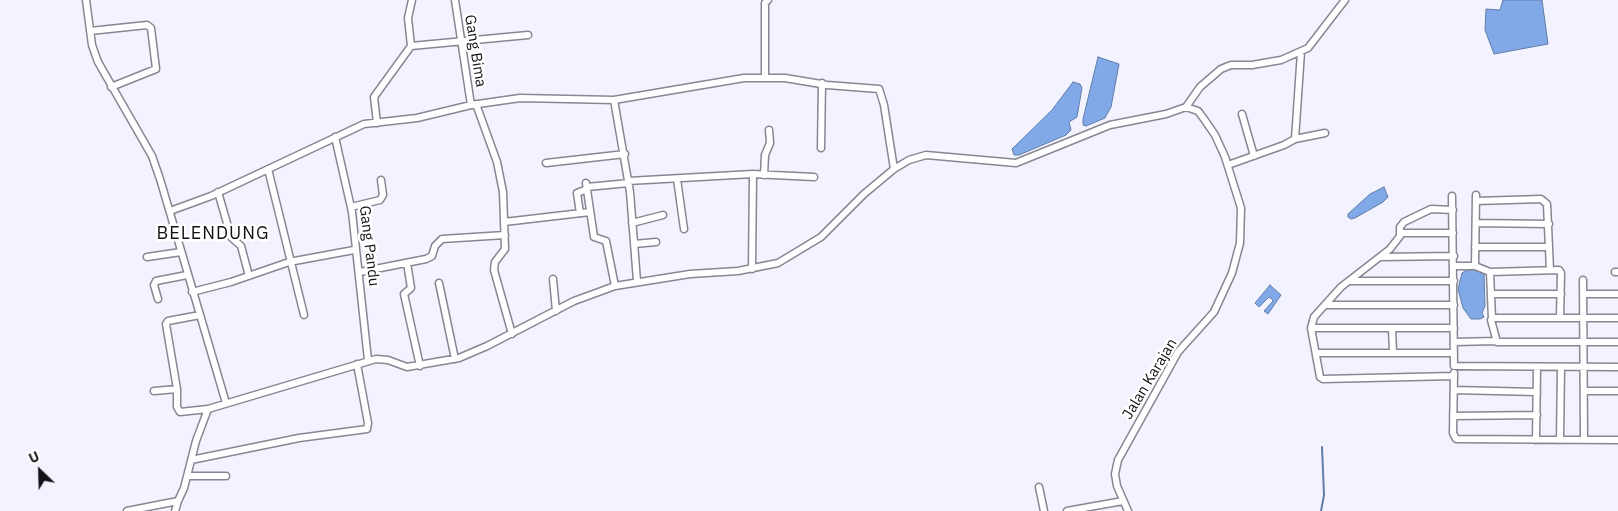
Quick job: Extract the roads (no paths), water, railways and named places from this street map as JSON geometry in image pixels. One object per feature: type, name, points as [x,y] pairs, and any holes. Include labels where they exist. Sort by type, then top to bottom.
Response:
[{"type":"street","points":[[86,0],[90,31],[98,62],[152,156],[226,403]]},
{"type":"street","points":[[412,0],[408,18],[412,46]]},
{"type":"street","name":"Gang Bima","points":[[455,0],[460,40],[474,105],[498,169],[503,192],[506,235]]},
{"type":"street","points":[[765,77],[765,3],[768,0]]},
{"type":"street","points":[[200,315],[168,321],[166,324],[177,389],[178,411],[208,409],[368,360],[383,358],[403,366],[420,366],[455,359],[512,334],[574,301],[614,286],[690,274],[752,270],[778,263],[821,237],[864,194],[894,169],[916,157],[926,155],[1016,163],[1110,125],[1166,114],[1186,107],[1200,87],[1221,68],[1231,65],[1252,65],[1272,62],[1308,48],[1345,0]]},
{"type":"street","points":[[90,31],[142,25],[151,28],[156,70],[111,87]]},
{"type":"street","points":[[377,123],[374,97],[412,46],[460,40],[528,36]]},
{"type":"street","points":[[1295,139],[1301,52]]},
{"type":"street","points":[[170,211],[218,192],[358,126],[417,118],[474,105],[520,98],[614,100],[744,78],[785,78],[880,90],[894,169]]},
{"type":"street","points":[[820,148],[822,83]]},
{"type":"street","points":[[614,100],[628,182],[638,282]]},
{"type":"street","name":"Jalan Karajan","points":[[1128,511],[1115,478],[1118,460],[1178,352],[1214,312],[1232,273],[1242,224],[1241,208],[1228,165],[1215,135],[1198,111],[1186,107]]},
{"type":"street","points":[[1242,114],[1254,156]]},
{"type":"street","points":[[764,175],[765,155],[770,143],[769,130]]},
{"type":"street","points":[[1228,165],[1284,146],[1295,139],[1325,133]]},
{"type":"street","name":"Gang Pandu","points":[[335,137],[351,207],[354,250],[360,272],[368,360]]},
{"type":"street","points":[[546,163],[624,154]]},
{"type":"street","points":[[268,169],[289,262],[304,315]]},
{"type":"street","points":[[752,270],[754,174]]},
{"type":"street","points":[[580,213],[577,193],[586,187],[677,178],[754,174],[814,177]]},
{"type":"street","points":[[677,178],[684,229]]},
{"type":"street","points":[[351,207],[380,200],[383,195],[381,180]]},
{"type":"street","points":[[586,187],[595,238],[606,241],[614,286]]},
{"type":"street","points":[[218,192],[231,237],[241,246],[249,276]]},
{"type":"street","points":[[1452,196],[1454,256],[1453,433],[1456,439],[1618,440]]},
{"type":"street","points":[[1475,266],[1476,198],[1541,200],[1548,207],[1550,270]]},
{"type":"street","points":[[1453,210],[1431,209],[1409,219],[1401,225],[1402,233],[1390,249],[1350,281],[1325,305],[1314,317],[1312,328],[1323,379],[1454,376]]},
{"type":"street","points":[[504,222],[590,212]]},
{"type":"street","points":[[632,223],[663,215]]},
{"type":"street","points":[[1476,223],[1549,224]]},
{"type":"street","points":[[1402,233],[1453,233]]},
{"type":"street","points":[[360,272],[430,258],[437,242],[442,239],[506,235],[505,249],[494,262],[494,270],[512,334]]},
{"type":"street","points":[[634,244],[656,242]]},
{"type":"street","points":[[1476,247],[1550,248]]},
{"type":"street","points":[[192,292],[249,276],[289,262],[354,250]]},
{"type":"street","points":[[147,257],[180,252]]},
{"type":"street","points":[[1379,257],[1454,256]]},
{"type":"street","points":[[406,263],[410,288],[404,294],[420,366]]},
{"type":"street","points":[[1454,266],[1475,266],[1490,272],[1559,270],[1561,273],[1560,318]]},
{"type":"street","points":[[1490,272],[1490,293],[1493,294],[1492,319],[1496,341]]},
{"type":"street","points":[[158,299],[154,285],[156,281],[187,275]]},
{"type":"street","points":[[553,279],[556,311]]},
{"type":"street","points":[[1583,280],[1584,440]]},
{"type":"street","points":[[1350,281],[1454,281]]},
{"type":"street","points":[[439,283],[455,359]]},
{"type":"street","points":[[1493,294],[1560,294]]},
{"type":"street","points":[[1584,294],[1618,294]]},
{"type":"street","points":[[1325,305],[1454,305]]},
{"type":"street","points":[[1492,319],[1618,318]]},
{"type":"street","points":[[1312,328],[1454,328]]},
{"type":"street","points":[[1392,328],[1393,352]]},
{"type":"street","points":[[1454,342],[1618,342]]},
{"type":"street","points":[[1316,353],[1454,353]]},
{"type":"street","points":[[191,460],[299,438],[367,429],[368,423],[357,364]]},
{"type":"street","points":[[1454,366],[1618,367]]},
{"type":"street","points":[[1536,440],[1537,367]]},
{"type":"street","points":[[1560,367],[1560,440]]},
{"type":"street","points":[[154,391],[177,389]]},
{"type":"street","points":[[1454,390],[1537,392]]},
{"type":"street","points":[[1585,391],[1618,391]]},
{"type":"street","points":[[174,511],[208,409]]},
{"type":"street","points":[[1453,416],[1536,415]]},
{"type":"street","points":[[187,476],[226,476]]},
{"type":"street","points":[[1039,487],[1044,511]]},
{"type":"street","points":[[127,511],[178,501]]},
{"type":"street","points":[[1067,511],[1123,501]]},
{"type":"water","points":[[1503,0],[1542,0],[1548,44],[1494,54],[1485,30],[1486,9],[1500,10]]},
{"type":"water","points":[[1098,57],[1119,64],[1111,107],[1105,118],[1086,126],[1083,125],[1083,119]]},
{"type":"water","points":[[1073,82],[1080,84],[1082,88],[1077,117],[1069,122],[1071,130],[1066,135],[1019,155],[1014,155],[1012,149],[1052,110]]},
{"type":"water","points":[[1384,187],[1388,197],[1383,202],[1355,218],[1351,219],[1348,217],[1348,214],[1370,194]]},
{"type":"water","points":[[1470,268],[1479,269],[1484,274],[1485,306],[1482,313],[1484,317],[1480,319],[1471,319],[1463,308],[1458,289],[1462,273]]},
{"type":"water","points":[[1270,285],[1281,295],[1268,314],[1264,311],[1273,301],[1272,299],[1269,297],[1259,307],[1255,303]]},
{"type":"waterway","points":[[1321,511],[1324,495],[1322,447]]},
{"type":"district","name":"BELENDUNG","points":[[213,234]]}]
